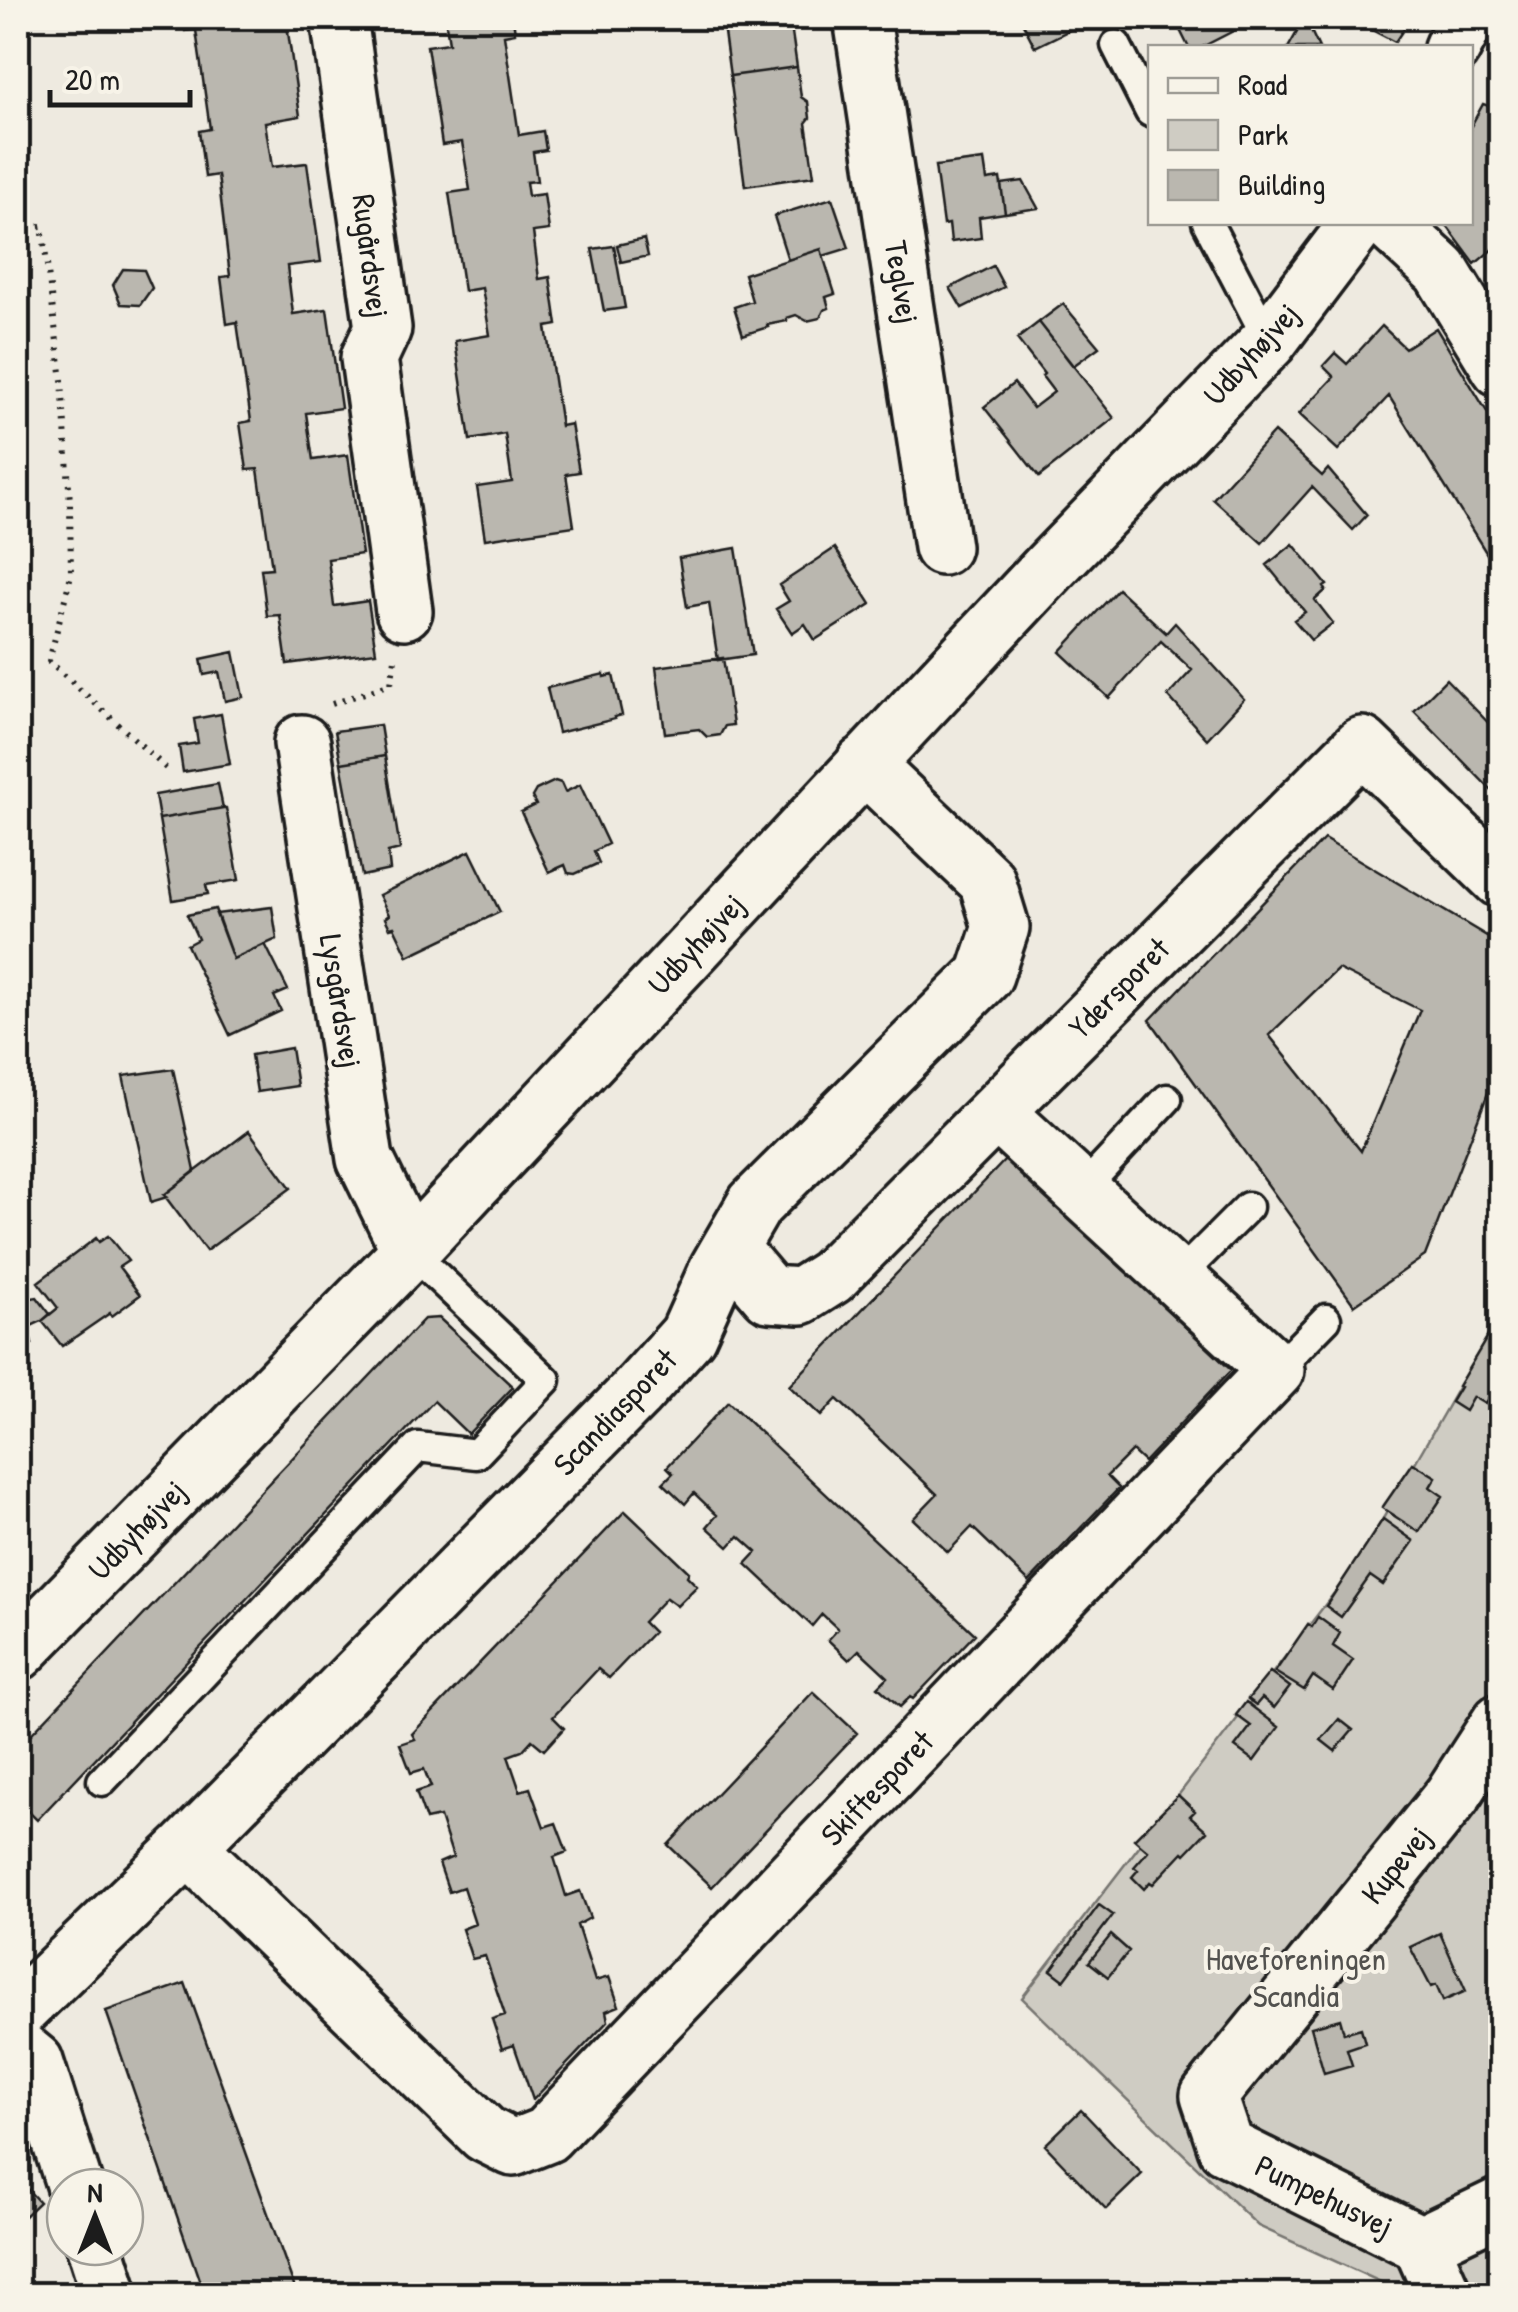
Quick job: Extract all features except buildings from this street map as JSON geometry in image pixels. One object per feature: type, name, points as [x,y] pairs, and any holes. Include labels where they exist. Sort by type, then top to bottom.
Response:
[{"type":"street","name":"Rugårdsvej","points":[[339,18],[383,328],[369,358],[404,611]]},
{"type":"street","name":"Teglvej","points":[[862,18],[942,548]]},
{"type":"street","points":[[1454,45],[1468,18]]},
{"type":"street","name":"Udbyhøjvej","points":[[18,1652],[410,1251],[864,764],[1269,341],[1357,225]]},
{"type":"street","points":[[1391,225],[1441,271],[1500,368]]},
{"type":"street","name":"Lysgårdsvej","points":[[302,742],[365,1159],[410,1251]]},
{"type":"street","name":"Ydersporet","points":[[730,1248],[768,1294],[801,1296],[831,1278],[1362,745],[1500,879]]},
{"type":"street","name":"Scandiasporet","points":[[18,2011],[188,1847],[635,1394],[688,1335],[718,1268],[755,1204],[985,975],[1001,927],[987,881],[864,764]]},
{"type":"street","points":[[996,1112],[1276,1370]]},
{"type":"street","name":"Skiftesporet","points":[[188,1847],[485,2134],[513,2148],[546,2135],[1276,1370]]},
{"type":"street","name":"Kupevej","points":[[1209,2096],[1452,1796],[1500,1722]]},
{"type":"street","points":[[18,2048],[35,2062],[69,2167]]},
{"type":"street","name":"Pumpehusvej","points":[[1209,2096],[1226,2147],[1421,2244],[1443,2294]]},
{"type":"street","points":[[1421,2244],[1500,2206]]},
{"type":"street","points":[[101,2267],[110,2294]]},
{"type":"lane","points":[[1116,45],[1148,108]]},
{"type":"lane","points":[[1210,225],[1269,341]]},
{"type":"lane","points":[[1081,1191],[1167,1100]]},
{"type":"lane","points":[[1176,1278],[1248,1207]]},
{"type":"lane","points":[[102,1781],[418,1447],[476,1454],[546,1380],[410,1251]]},
{"type":"lane","points":[[1276,1370],[1326,1319]]},
{"type":"path","points":[[18,229],[42,226],[62,380],[70,575],[49,660],[168,770]]},
{"type":"path","points":[[302,742],[300,716],[391,684],[404,611]]},
{"type":"green space","name":"Haveforeningen Scandia","points":[[1500,1315],[1500,2294],[1398,2294],[1396,2289],[1258,2226],[1022,1998],[1358,1562]]}]
